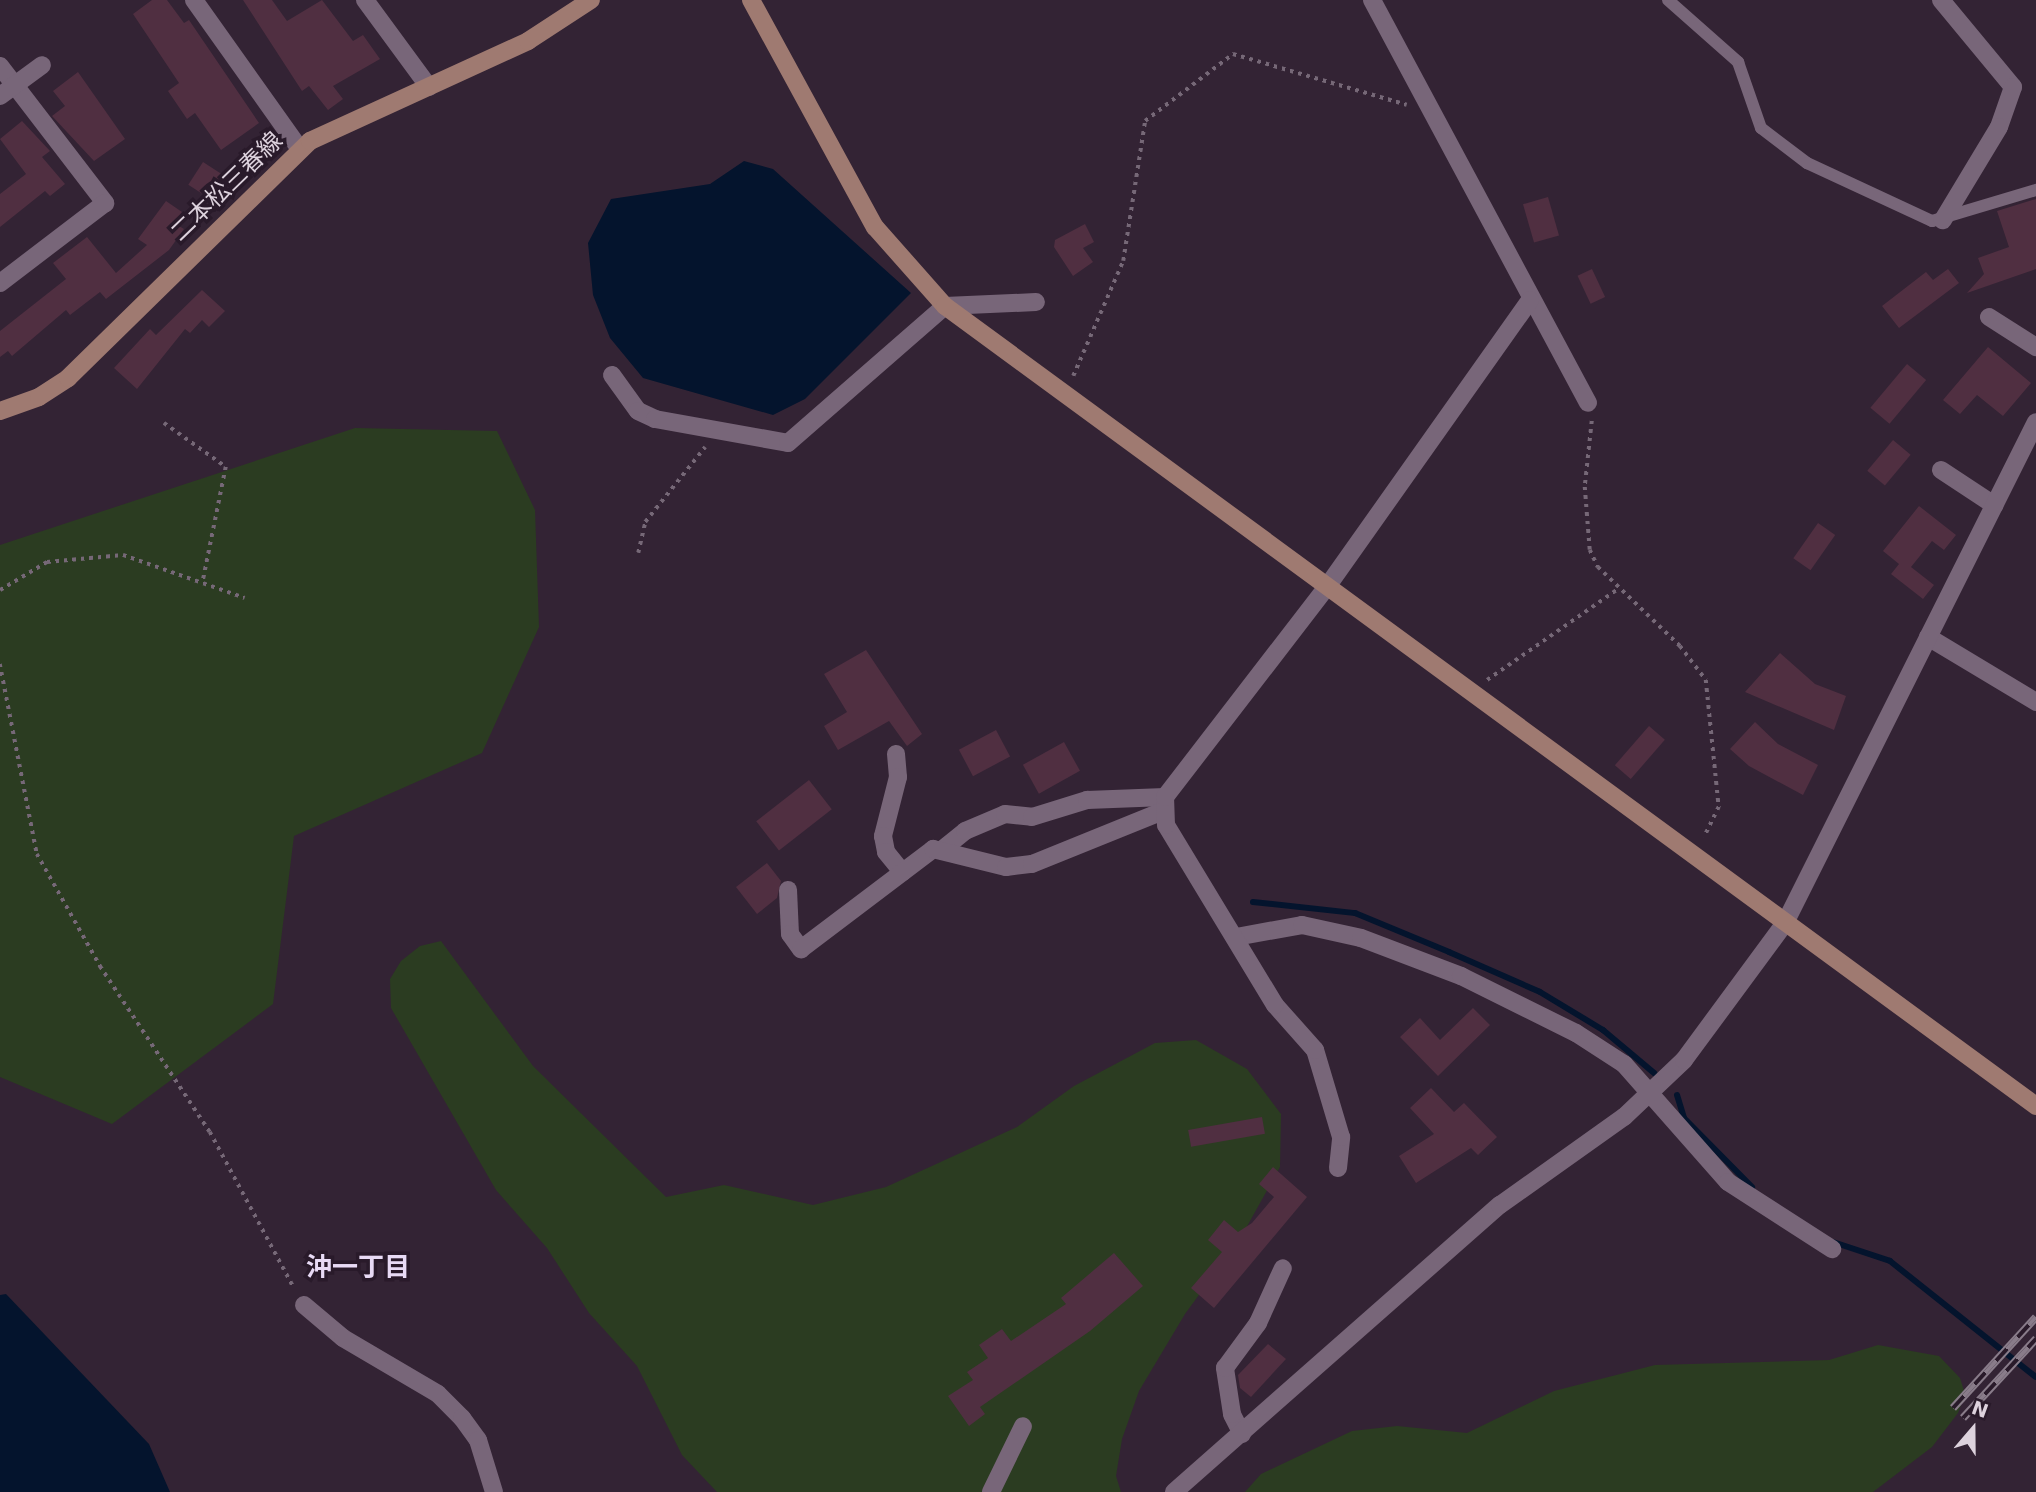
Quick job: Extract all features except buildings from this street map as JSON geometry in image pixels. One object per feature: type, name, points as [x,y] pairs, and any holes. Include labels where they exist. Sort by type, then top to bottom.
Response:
[{"type":"street","points":[[194,0],[300,149]]},
{"type":"street","points":[[365,0],[429,88]]},
{"type":"street","name":"二本松三春線","points":[[0,411],[39,397],[68,378],[300,149],[528,41],[591,0]]},
{"type":"street","points":[[751,0],[875,227],[945,306],[1063,395],[1329,584],[2036,1105]]},
{"type":"street","points":[[1372,0],[1426,108],[1473,181],[1530,300],[1588,404]]},
{"type":"street","points":[[1941,0],[2013,87],[1999,127],[1943,220]]},
{"type":"street","points":[[7,91],[42,65]]},
{"type":"street","points":[[0,66],[7,91],[105,203],[1,280]]},
{"type":"street","points":[[788,890],[790,934],[800,949],[933,849],[943,849],[1006,867],[1032,864],[1164,804],[1329,584],[1530,300]]},
{"type":"street","points":[[612,375],[638,411],[717,431],[788,443],[945,306],[1036,302]]},
{"type":"street","points":[[1989,317],[2036,347]]},
{"type":"street","points":[[1174,1492],[1500,1205],[1648,1094],[1684,1060],[1786,923],[2036,422]]},
{"type":"street","points":[[1941,470],[1994,505]]},
{"type":"street","points":[[1928,637],[2036,702]]},
{"type":"street","points":[[896,754],[898,777],[883,836],[886,852],[902,872]]},
{"type":"street","points":[[943,849],[965,831],[1005,814],[1032,817],[1087,800],[1164,804]]},
{"type":"street","points":[[1164,804],[1166,825],[1275,1005],[1315,1050],[1341,1138],[1338,1168]]},
{"type":"street","points":[[1236,937],[1302,925],[1362,938],[1461,976],[1576,1033],[1624,1064],[1728,1182],[1832,1249]]},
{"type":"street","points":[[1242,1434],[1232,1414],[1225,1368],[1258,1323],[1283,1268]]},
{"type":"street","points":[[304,1305],[343,1338],[446,1402],[478,1440],[494,1492]]},
{"type":"street","points":[[991,1492],[1023,1426]]},
{"type":"lane","points":[[1668,0],[1738,62],[1761,128],[1807,163],[1919,218],[1943,220],[2036,190]]},
{"type":"path","points":[[1063,395],[1123,261],[1145,121],[1233,54],[1258,57],[1382,102],[1426,108]]},
{"type":"path","points":[[1588,404],[1594,426],[1585,487],[1590,550],[1618,589],[1680,646],[1706,680],[1719,807],[1693,853]]},
{"type":"path","points":[[164,423],[226,467],[203,581]]},
{"type":"path","points":[[639,553],[645,522],[717,431]]},
{"type":"path","points":[[0,590],[47,562],[123,555],[246,598]]},
{"type":"path","points":[[1473,690],[1618,589]]},
{"type":"path","points":[[0,664],[37,854],[100,967],[210,1132],[304,1305]]},
{"type":"green space","points":[[355,428],[497,431],[535,510],[539,627],[482,753],[294,836],[273,1004],[112,1124],[0,1077],[0,545]]},
{"type":"green space","points":[[441,941],[533,1066],[666,1197],[724,1185],[813,1205],[886,1187],[1017,1127],[1074,1086],[1155,1043],[1196,1040],[1247,1069],[1281,1114],[1280,1167],[1240,1239],[1185,1314],[1139,1391],[1122,1439],[1116,1476],[1121,1492],[717,1492],[682,1455],[637,1366],[589,1313],[547,1248],[496,1190],[391,1008],[390,979],[401,961],[420,946]]},
{"type":"green space","points":[[1878,1345],[1939,1356],[1960,1378],[1965,1394],[1958,1413],[1932,1447],[1873,1492],[1245,1492],[1261,1474],[1352,1431],[1397,1426],[1467,1433],[1554,1391],[1655,1365],[1829,1360]]},
{"type":"water","points":[[744,161],[773,169],[911,293],[805,399],[773,415],[643,378],[610,338],[593,295],[588,243],[611,199],[710,184]]},
{"type":"water","points":[[6,1294],[149,1444],[170,1492],[0,1492],[0,1295]]},
{"type":"waterway","points":[[1253,902],[1355,913],[1449,952],[1540,992],[1603,1030],[1654,1073]]},
{"type":"waterway","points":[[1677,1095],[1684,1118],[1752,1187]]},
{"type":"waterway","points":[[1833,1242],[1890,1261],[2036,1377]]},
{"type":"railway","points":[[1953,1408],[2036,1317]]},
{"type":"railway","points":[[1963,1418],[2036,1339]]},
{"type":"district","name":"沖一丁目","points":[[358,1268]]}]
